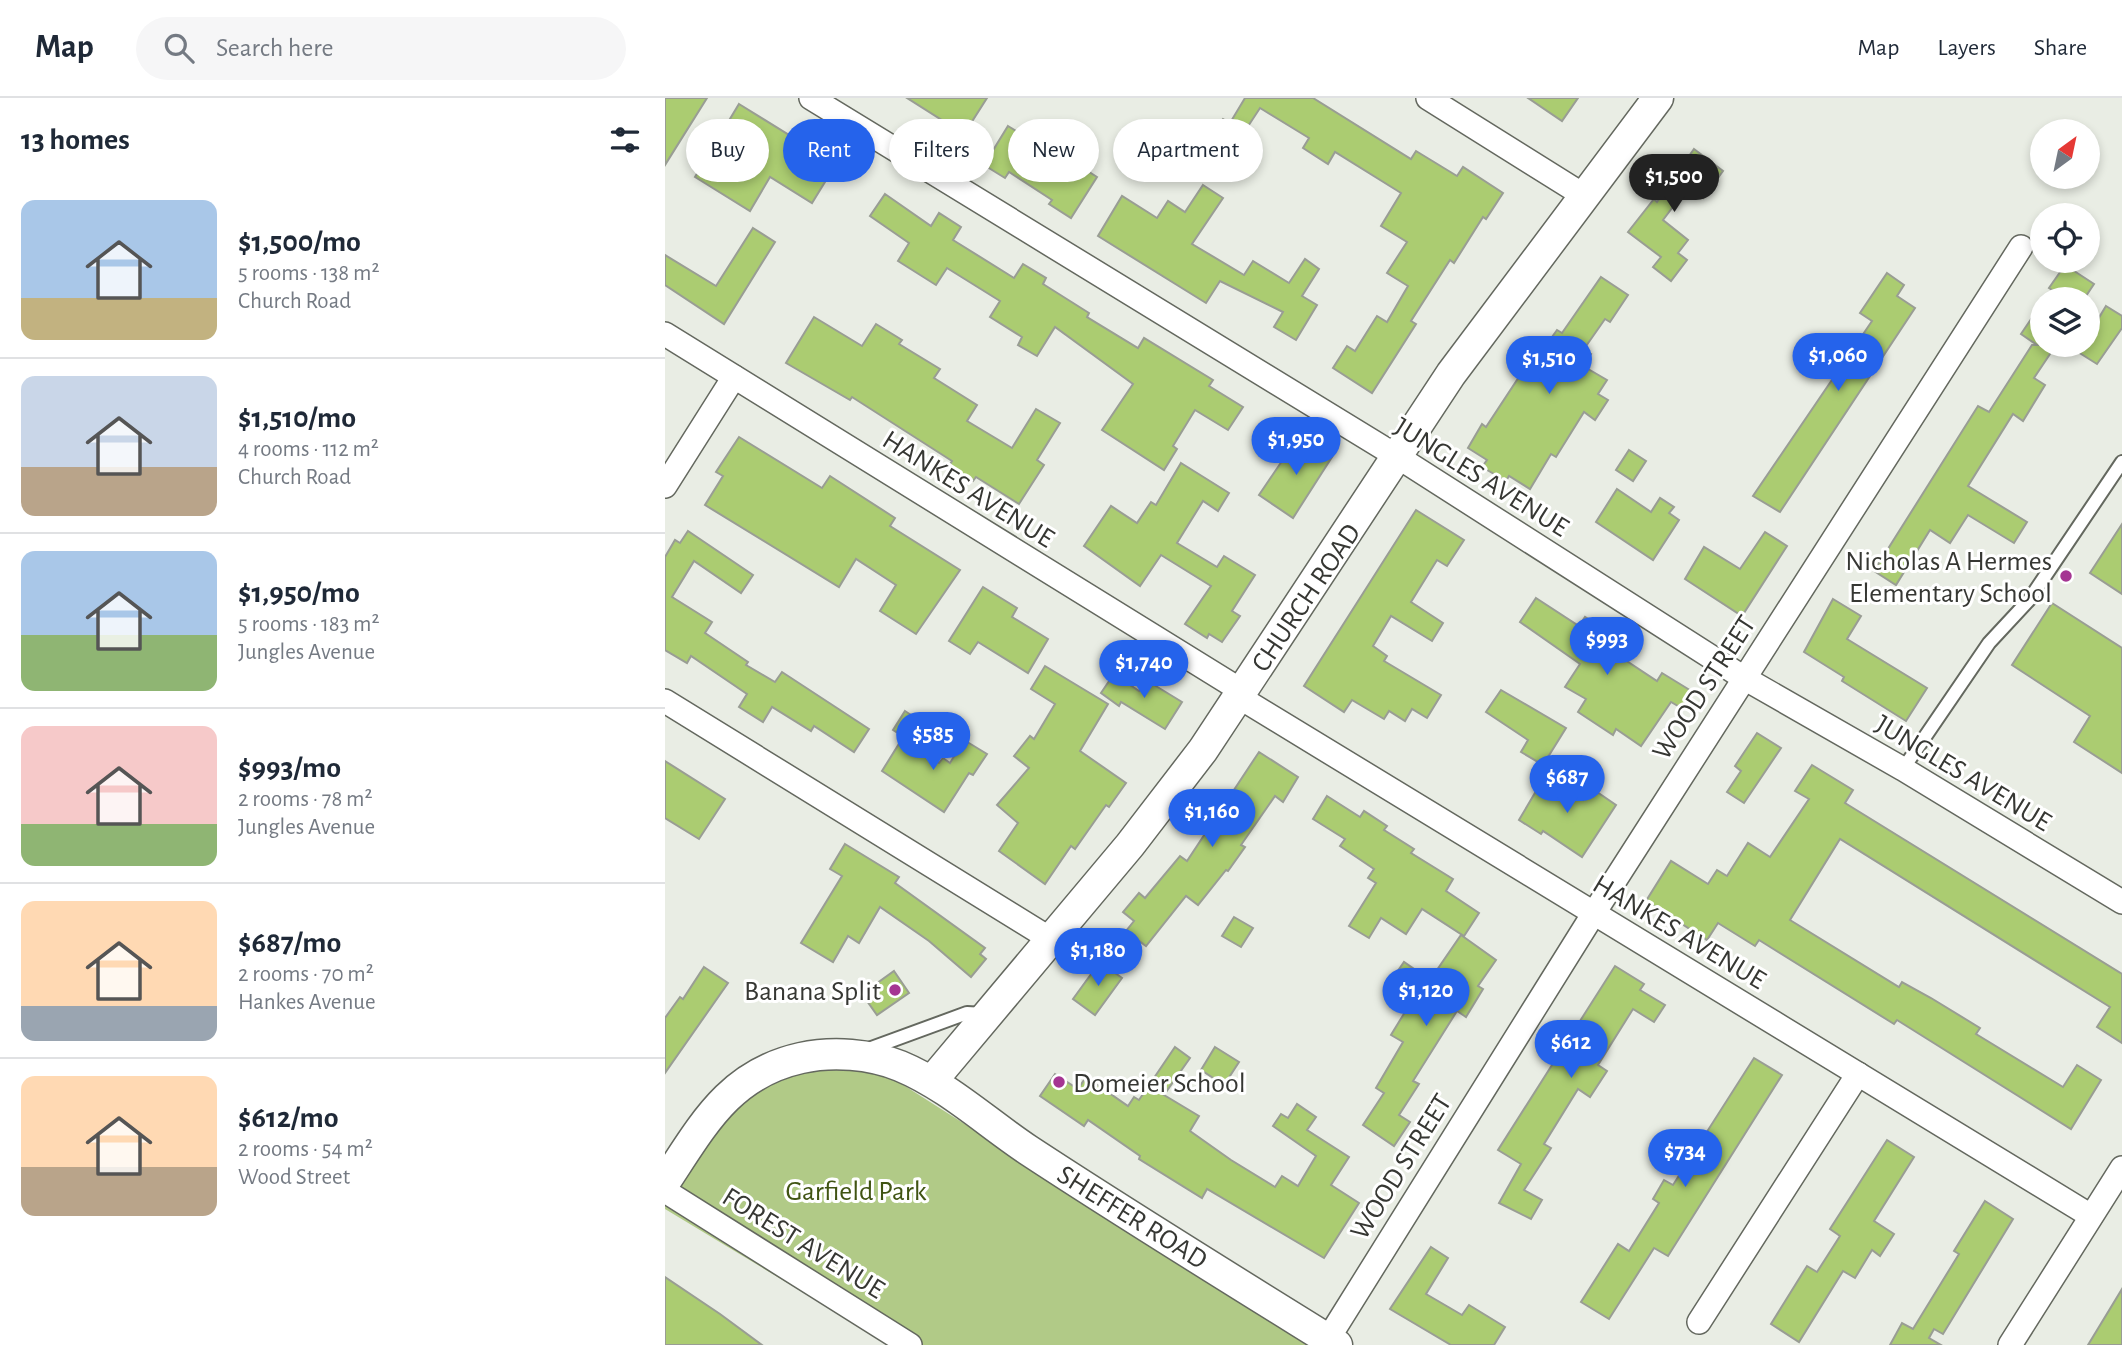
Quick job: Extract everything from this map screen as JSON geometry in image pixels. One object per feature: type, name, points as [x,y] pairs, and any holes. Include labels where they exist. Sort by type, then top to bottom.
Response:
[{"type":"street","name":"JUNGLES AVENUE","points":[[811,98],[1398,457],[1744,678],[1903,769],[2122,902]]},
{"type":"street","points":[[1428,98],[1583,195]]},
{"type":"street","name":"CHURCH ROAD","points":[[932,1081],[1130,845],[1240,694],[1451,374],[1658,98]]},
{"type":"street","name":"WOOD STREET","points":[[1333,1342],[1594,913],[2021,247]]},
{"type":"street","name":"HANKES AVENUE","points":[[665,334],[1594,913],[2091,1216]]},
{"type":"street","points":[[665,486],[734,377]]},
{"type":"street","points":[[665,701],[1052,940]]},
{"type":"street","name":"SHEFFER ROAD","points":[[665,1182],[716,1106],[757,1075],[804,1057],[852,1055],[899,1065],[932,1081],[1027,1149],[1333,1342]]},
{"type":"street","points":[[1699,1322],[1858,1074]]},
{"type":"street","points":[[2010,1345],[2122,1168]]},
{"type":"street","name":"FOREST AVENUE","points":[[665,1191],[910,1345]]},
{"type":"lane","points":[[1903,769],[1989,643],[2029,600],[2122,462]]},
{"type":"lane","points":[[852,1055],[967,1013],[988,1014]]},
{"type":"green space","name":"Garfield Park","points":[[831,1068],[873,1072],[894,1079],[1312,1345],[890,1345],[665,1209],[671,1193],[703,1145],[731,1111],[747,1097],[763,1086],[783,1078]]},
{"type":"building","points":[[665,98],[707,98],[694,119],[686,119],[686,132],[665,165]]},
{"type":"building","points":[[907,98],[987,98],[974,119],[940,119]]},
{"type":"building","points":[[1245,98],[1313,98],[1411,159],[1416,151],[1457,176],[1463,167],[1503,193],[1486,219],[1483,217],[1454,263],[1450,260],[1411,321],[1416,324],[1372,393],[1333,368],[1347,346],[1355,351],[1377,316],[1387,322],[1408,286],[1387,273],[1407,242],[1381,226],[1401,193],[1335,152],[1328,164],[1303,148],[1309,138],[1260,108],[1253,119],[1232,119]]},
{"type":"building","points":[[1528,98],[1578,98],[1562,121]]},
{"type":"building","points":[[739,104],[763,119],[730,119]]},
{"type":"building","points":[[769,123],[783,131],[783,182],[825,182],[812,203],[770,177]]},
{"type":"building","points":[[1008,126],[1008,174],[1005,178],[994,171],[994,149]]},
{"type":"building","points":[[1694,149],[1723,171],[1703,198],[1688,187],[1663,220],[1688,240],[1678,253],[1687,260],[1671,281],[1653,267],[1661,257],[1628,232],[1654,199],[1657,202]]},
{"type":"building","points":[[703,182],[767,182],[750,211]]},
{"type":"building","points":[[1024,182],[1094,182],[1071,218],[1049,204],[1052,200]]},
{"type":"building","points":[[1203,185],[1223,198],[1192,244],[1244,275],[1253,261],[1289,283],[1305,259],[1319,269],[1302,296],[1317,305],[1296,340],[1274,327],[1283,312],[1220,281],[1206,303],[1098,236],[1122,196],[1157,218],[1168,201],[1185,212]]},
{"type":"building","points":[[885,194],[931,226],[939,213],[961,227],[953,240],[1014,278],[1023,264],[1046,278],[1043,284],[1089,313],[1087,317],[1138,348],[1144,338],[1213,380],[1209,386],[1243,407],[1228,430],[1195,410],[1173,446],[1177,449],[1164,470],[1102,430],[1133,384],[1055,327],[1037,356],[1018,345],[1022,337],[990,317],[1000,301],[947,268],[936,285],[898,261],[909,243],[870,216]]},
{"type":"building","points":[[753,228],[775,242],[724,324],[665,285],[665,255],[716,286]]},
{"type":"building","points":[[1887,273],[1904,285],[1897,296],[1915,308],[1780,512],[1753,496],[1872,321],[1860,313]]},
{"type":"building","points":[[2059,273],[2077,273],[2094,284],[2092,287],[2050,287]]},
{"type":"building","points":[[1601,277],[1628,295],[1610,322],[1605,319],[1584,349],[1591,354],[1583,366],[1607,380],[1598,394],[1608,400],[1595,420],[1584,412],[1556,457],[1551,454],[1530,489],[1509,476],[1506,481],[1482,467],[1487,460],[1468,448],[1482,424],[1486,427],[1519,377],[1522,379],[1557,330],[1562,333]]},
{"type":"building","points":[[2106,306],[2122,316],[2122,328],[2097,364],[2086,357],[2100,357],[2100,316]]},
{"type":"building","points":[[814,317],[862,346],[876,324],[902,340],[899,344],[940,369],[934,378],[977,405],[967,421],[1012,448],[1036,409],[1060,423],[1037,460],[1044,465],[1019,504],[976,477],[973,481],[949,466],[952,461],[852,397],[850,400],[786,363]]},
{"type":"building","points":[[2030,321],[2030,340],[2021,334]]},
{"type":"building","points":[[2030,348],[2030,357],[2048,357],[2034,378],[2045,385],[2023,421],[2013,414],[1968,486],[2027,522],[2014,543],[1968,515],[1950,543],[1930,530],[1896,585],[1874,571],[1978,406],[1989,412]]},
{"type":"building","points":[[1299,436],[1332,457],[1293,518],[1259,495]]},
{"type":"building","points":[[739,437],[822,488],[830,476],[895,518],[890,526],[960,570],[916,634],[880,611],[896,585],[856,559],[839,587],[705,505],[723,476],[716,472]]},
{"type":"building","points":[[1629,450],[1646,461],[1633,481],[1616,470]]},
{"type":"building","points":[[1181,463],[1229,493],[1218,511],[1203,501],[1177,543],[1217,567],[1224,556],[1255,575],[1232,611],[1240,616],[1222,642],[1209,634],[1207,638],[1185,624],[1211,586],[1161,555],[1140,586],[1084,546],[1111,506],[1137,523],[1151,502],[1156,505]]},
{"type":"building","points":[[1617,489],[1651,512],[1660,498],[1674,507],[1669,513],[1679,520],[1653,560],[1596,522]]},
{"type":"building","points":[[1416,510],[1464,540],[1447,566],[1437,560],[1411,602],[1443,623],[1432,641],[1391,616],[1373,646],[1387,656],[1384,661],[1441,695],[1427,718],[1412,709],[1405,721],[1389,711],[1384,719],[1352,700],[1344,712],[1304,686]]},
{"type":"building","points":[[2122,524],[2122,594],[2090,573]]},
{"type":"building","points":[[688,531],[753,575],[741,593],[694,561],[672,597],[712,622],[705,633],[748,662],[746,665],[775,682],[782,672],[869,729],[854,752],[814,726],[811,731],[772,707],[763,722],[739,707],[747,694],[691,656],[687,663],[665,650],[665,557],[675,540],[680,543]]},
{"type":"building","points":[[1765,532],[1787,546],[1742,616],[1685,579],[1704,547],[1740,569]]},
{"type":"building","points":[[983,587],[1017,608],[1012,617],[1048,639],[1028,673],[978,642],[970,654],[949,641]]},
{"type":"building","points":[[1536,598],[1579,626],[1585,617],[1605,630],[1598,642],[1657,681],[1662,673],[1693,692],[1683,709],[1671,702],[1641,746],[1616,729],[1613,735],[1578,712],[1586,699],[1565,687],[1580,664],[1520,622]]},
{"type":"building","points":[[1833,599],[1861,616],[1847,639],[1927,688],[1906,721],[1842,681],[1844,677],[1804,652]]},
{"type":"building","points":[[2052,603],[2122,648],[2122,773],[2074,742],[2090,716],[2012,665]]},
{"type":"building","points":[[1045,666],[1108,704],[1080,751],[1126,783],[1109,807],[1106,805],[1075,849],[1071,846],[1045,884],[999,851],[1018,823],[997,805],[1029,768],[1014,756],[1030,736],[1034,739],[1055,704],[1031,689]]},
{"type":"building","points":[[1114,674],[1139,691],[1146,680],[1182,702],[1165,729],[1121,702],[1119,706],[1101,693]]},
{"type":"building","points":[[1501,690],[1566,728],[1543,765],[1521,752],[1528,740],[1486,712]]},
{"type":"building","points":[[905,711],[920,721],[909,740],[893,730]]},
{"type":"building","points":[[1757,733],[1781,748],[1744,803],[1727,792],[1741,771],[1735,766]]},
{"type":"building","points":[[902,739],[939,763],[943,758],[950,763],[964,740],[987,754],[973,775],[969,773],[944,812],[882,771]]},
{"type":"building","points":[[1259,752],[1298,777],[1283,802],[1275,796],[1241,845],[1245,847],[1198,905],[1186,896],[1146,946],[1126,931],[1134,921],[1123,912],[1139,893],[1145,898],[1180,856],[1187,861]]},
{"type":"building","points":[[665,761],[725,799],[699,839],[665,818]]},
{"type":"building","points":[[1812,765],[1853,790],[1845,803],[2122,974],[2122,1043],[2097,1027],[2110,1007],[1840,839],[1790,920],[1899,987],[1902,982],[1931,998],[1980,1028],[1976,1034],[2063,1087],[2077,1065],[2101,1080],[2071,1129],[1897,1020],[1894,1024],[1759,940],[1755,946],[1718,923],[1707,940],[1646,901],[1671,861],[1708,884],[1717,870],[1727,876],[1748,843],[1770,857],[1809,799],[1795,791]]},
{"type":"building","points":[[1545,776],[1583,800],[1591,788],[1616,805],[1582,857],[1543,831],[1541,834],[1519,820]]},
{"type":"building","points":[[1327,796],[1360,817],[1364,811],[1387,826],[1384,830],[1414,849],[1411,853],[1453,879],[1446,891],[1479,913],[1464,936],[1422,909],[1406,934],[1381,918],[1369,938],[1349,926],[1376,883],[1368,878],[1374,869],[1340,846],[1345,839],[1313,819]]},
{"type":"building","points":[[845,844],[899,877],[895,883],[985,948],[980,954],[986,959],[971,977],[929,941],[880,907],[859,943],[848,936],[833,962],[801,943],[842,876],[830,869]]},
{"type":"building","points":[[1234,917],[1253,928],[1241,947],[1222,936]]},
{"type":"building","points":[[1461,935],[1496,960],[1478,986],[1483,989],[1466,1017],[1457,1011],[1413,1081],[1419,1084],[1399,1115],[1410,1122],[1394,1146],[1363,1125],[1384,1093],[1376,1088],[1403,1042],[1391,1035],[1416,994],[1393,978],[1404,962],[1430,980]]},
{"type":"building","points":[[1100,962],[1122,978],[1095,1015],[1073,999]]},
{"type":"building","points":[[1615,966],[1644,984],[1640,990],[1665,1005],[1654,1022],[1633,1009],[1598,1065],[1607,1071],[1590,1097],[1578,1089],[1544,1144],[1551,1148],[1524,1190],[1542,1200],[1531,1219],[1499,1203],[1521,1164],[1498,1150]]},
{"type":"building","points":[[704,967],[728,983],[665,1073],[665,1018],[680,997],[683,999]]},
{"type":"building","points":[[894,971],[909,993],[877,1015],[862,994]]},
{"type":"building","points":[[1175,1047],[1190,1058],[1164,1095],[1199,1116],[1190,1131],[1231,1160],[1275,1187],[1282,1176],[1298,1186],[1316,1156],[1273,1126],[1281,1114],[1288,1118],[1297,1104],[1316,1117],[1307,1130],[1349,1157],[1331,1185],[1359,1203],[1324,1258],[1207,1189],[1202,1198],[1139,1159],[1140,1156],[1088,1120],[1084,1126],[1040,1096],[1055,1074],[1078,1089],[1086,1077],[1128,1106],[1134,1097],[1139,1100]]},
{"type":"building","points":[[1215,1047],[1239,1062],[1224,1085],[1201,1070]]},
{"type":"building","points":[[1754,1058],[1782,1075],[1668,1256],[1654,1248],[1609,1319],[1581,1302],[1618,1244],[1629,1251],[1659,1203],[1653,1199],[1664,1180],[1673,1185]]},
{"type":"building","points":[[1887,1140],[1914,1157],[1874,1221],[1894,1234],[1880,1256],[1872,1250],[1855,1278],[1843,1271],[1799,1342],[1771,1324],[1807,1266],[1817,1272],[1840,1236],[1830,1229]]},
{"type":"building","points":[[1985,1201],[2013,1219],[1943,1334],[1934,1329],[1929,1338],[1941,1345],[1890,1345],[1902,1323],[1913,1329],[1959,1254],[1954,1251]]},
{"type":"building","points":[[1431,1247],[1448,1258],[1426,1294],[1462,1315],[1469,1305],[1505,1327],[1494,1345],[1451,1345],[1390,1309]]},
{"type":"building","points":[[665,1277],[720,1314],[762,1345],[665,1345]]},
{"type":"building","points":[[2122,1289],[2122,1345],[2088,1345]]},
{"type":"place","name":"Nicholas A Hermes Elementary School","points":[[2066,576]]},
{"type":"place","name":"Banana Split","points":[[895,990]]},
{"type":"place","name":"Domeier School","points":[[1059,1082]]}]
